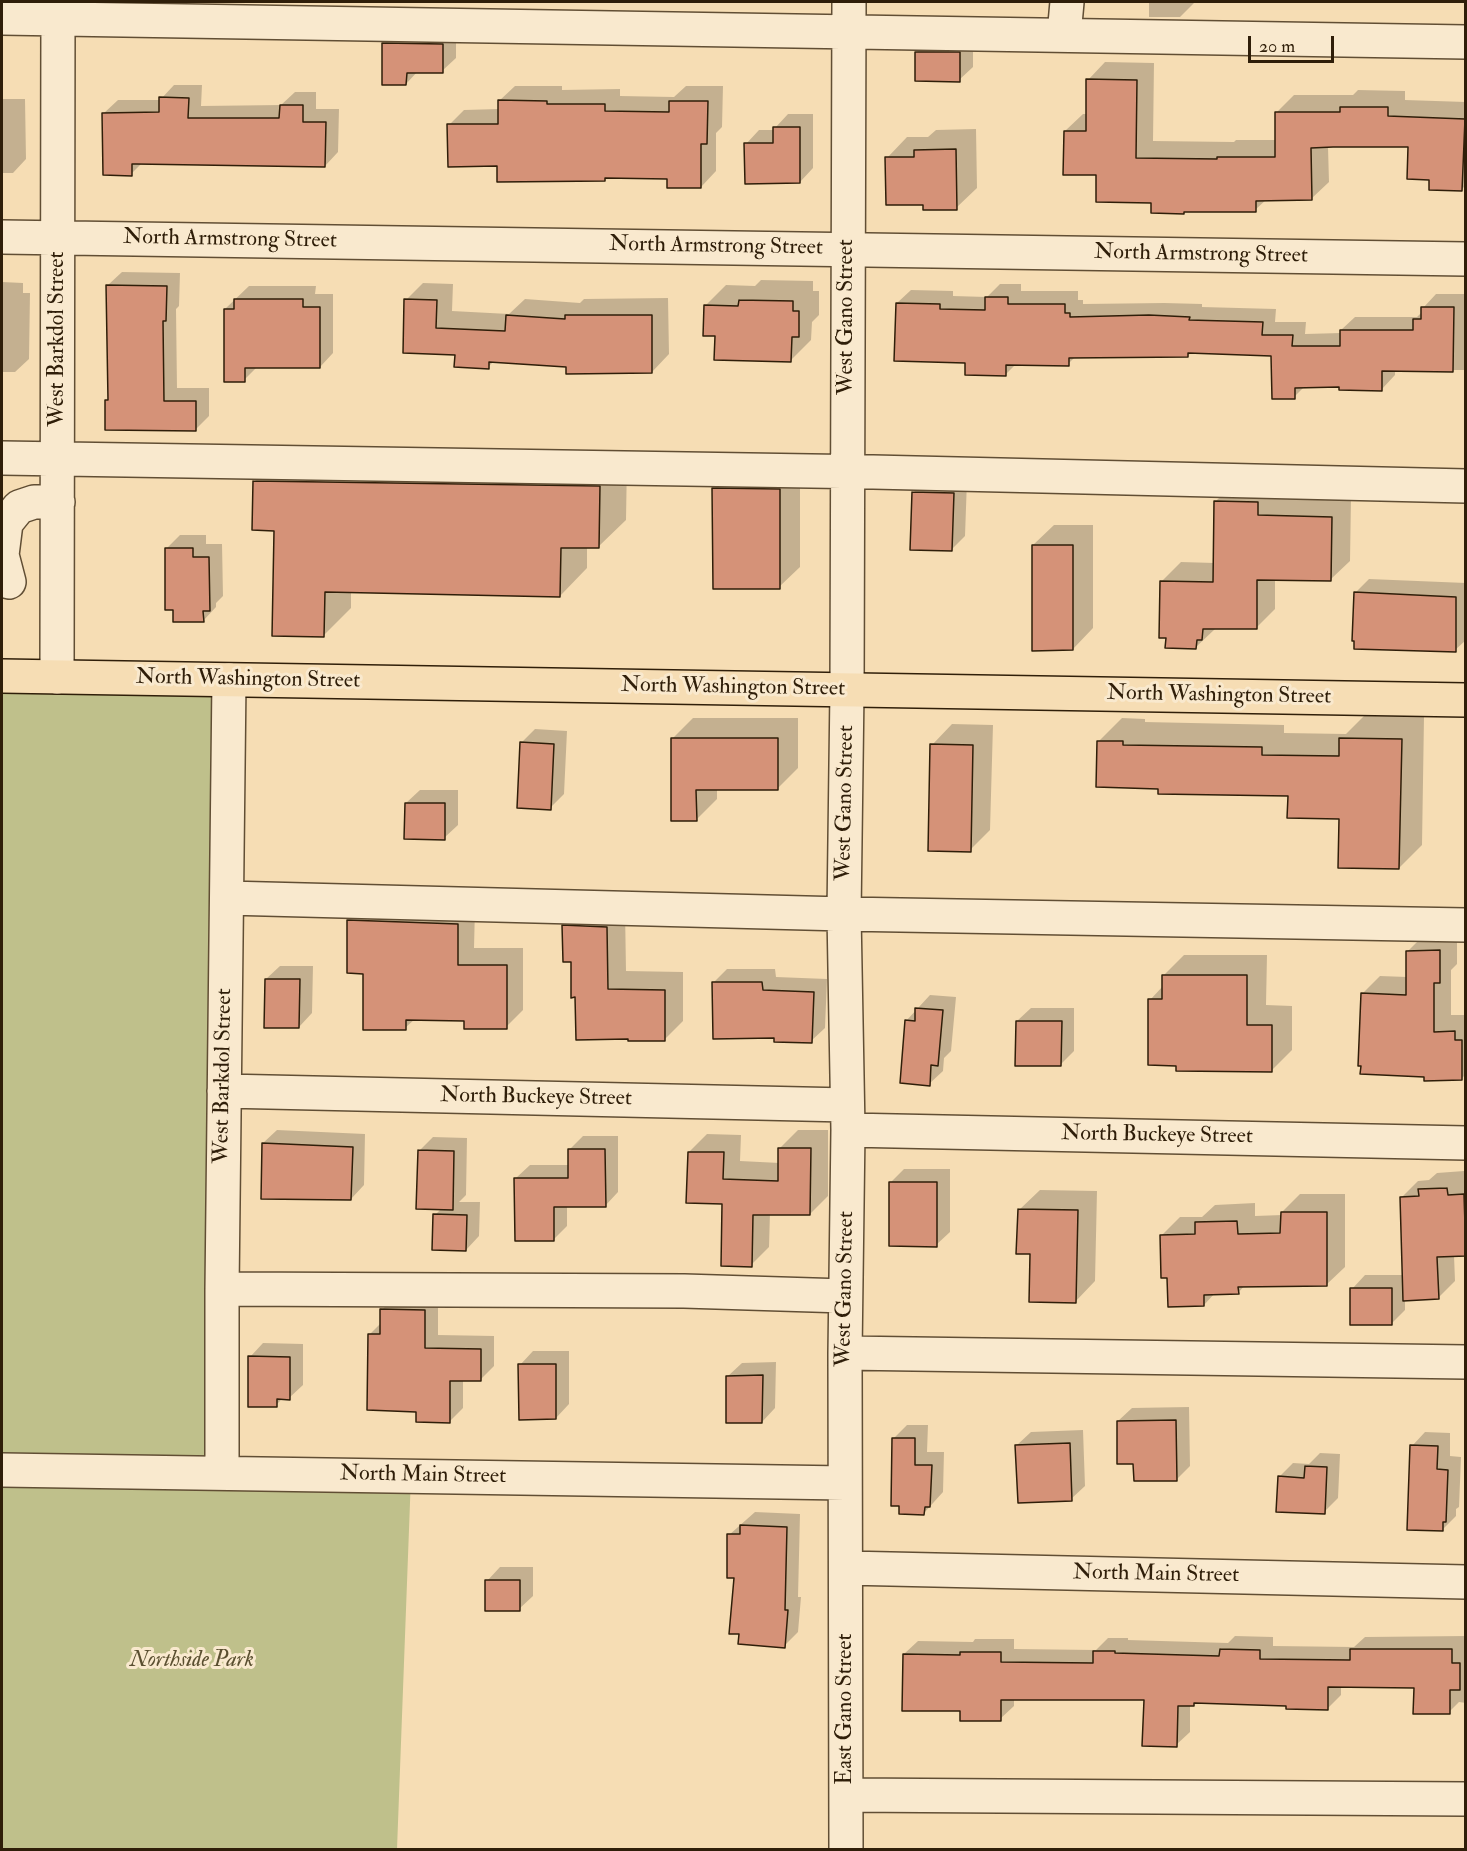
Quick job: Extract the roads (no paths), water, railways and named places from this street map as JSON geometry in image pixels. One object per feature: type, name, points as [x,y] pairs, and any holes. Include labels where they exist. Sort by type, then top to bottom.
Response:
[{"type":"main road","name":"North Washington Street","points":[[2,676],[1466,700]]},
{"type":"street","points":[[1064,35],[1067,2]]},
{"type":"street","points":[[2,18],[58,10],[849,16],[1064,35],[1466,42]]},
{"type":"street","name":"West Barkdol Street","points":[[57,677],[58,10]]},
{"type":"street","name":"West Gano Street","points":[[846,1568],[845,1296],[848,1118],[844,914],[849,16]]},
{"type":"street","name":"North Armstrong Street","points":[[2,237],[1466,259]]},
{"type":"street","points":[[2,458],[846,472],[1466,486]]},
{"type":"street","points":[[58,502],[34,502],[19,507],[6,523],[2,555],[5,582],[58,584]]},
{"type":"street","name":"West Barkdol Street","points":[[222,1473],[229,680]]},
{"type":"street","points":[[226,898],[844,914],[1466,925]]},
{"type":"street","name":"North Buckeye Street","points":[[224,1091],[1466,1143]]},
{"type":"street","points":[[222,1288],[672,1291],[845,1296]]},
{"type":"street","points":[[845,1353],[972,1353],[1466,1362]]},
{"type":"street","name":"North Main Street","points":[[2,1470],[149,1486],[222,1473],[845,1483]]},
{"type":"street","name":"North Main Street","points":[[846,1568],[1466,1582]]},
{"type":"street","name":"East Gano Street","points":[[846,1568],[846,1850]]},
{"type":"street","points":[[846,1795],[1466,1798]]},
{"type":"park label","name":"Northside Park","points":[[192,1661]]}]
